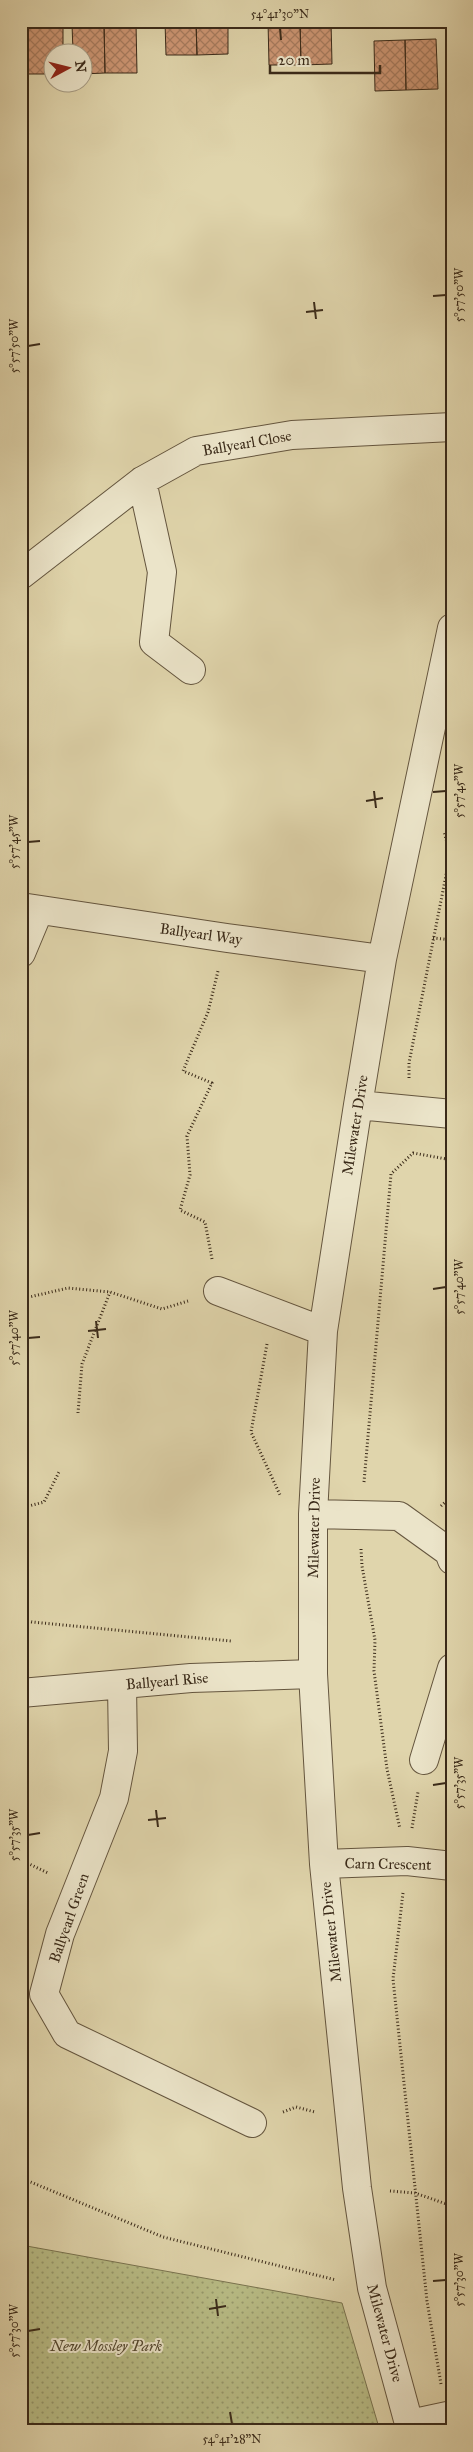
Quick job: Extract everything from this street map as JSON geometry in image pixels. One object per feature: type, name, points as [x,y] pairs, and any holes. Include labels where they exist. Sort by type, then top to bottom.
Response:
[{"type":"street","name":"Ballyearl Close","points":[[21,575],[142,481],[196,451],[292,435],[452,427]]},
{"type":"street","points":[[142,481],[162,572],[154,642],[191,670]]},
{"type":"street","name":"Milewater Drive","points":[[411,2428],[372,2288],[357,2188],[324,1864],[313,1674],[313,1514],[323,1331],[358,1105],[382,959],[452,628]]},
{"type":"street","points":[[21,953],[30,908]]},
{"type":"street","name":"Ballyearl Way","points":[[30,908],[382,959]]},
{"type":"street","points":[[358,1105],[452,1114]]},
{"type":"street","points":[[218,1292],[323,1331]]},
{"type":"street","points":[[313,1514],[399,1516],[449,1552],[452,1560]]},
{"type":"street","points":[[424,1760],[452,1668]]},
{"type":"street","name":"Ballyearl Rise","points":[[21,1693],[191,1678],[313,1674]]},
{"type":"street","name":"Ballyearl Green","points":[[122,1685],[123,1752],[114,1798],[60,1934],[44,1994],[67,2034],[252,2123]]},
{"type":"street","name":"Carn Crescent","points":[[324,1864],[406,1861],[452,1866]]},
{"type":"street","points":[[411,2428],[449,2416]]},
{"type":"path","points":[[413,1153],[408,1063],[451,855],[443,825]]},
{"type":"path","points":[[21,1299],[68,1288],[110,1292],[162,1309],[218,1292],[205,1222],[180,1210],[190,1176],[187,1136],[212,1083],[183,1071],[208,1012],[227,938]]},
{"type":"path","points":[[433,938],[452,940]]},
{"type":"path","points":[[78,1413],[82,1364],[110,1292]]},
{"type":"path","points":[[21,1508],[44,1502],[59,1472]]},
{"type":"path","points":[[21,1618],[32,1622],[236,1642]]},
{"type":"path","points":[[424,1760],[406,1861],[393,1980],[427,2300],[449,2416]]},
{"type":"path","points":[[252,2123],[296,2107],[350,2120]]},
{"type":"path","points":[[21,2178],[163,2237],[372,2288]]},
{"type":"path","points":[[357,2188],[415,2193],[452,2206]]},
{"type":"green space","name":"New Mossley Park","points":[[21,2245],[342,2303],[380,2431],[21,2431]]},
{"type":"building","points":[[165,21],[196,21],[197,55],[166,55]]},
{"type":"building","points":[[196,21],[228,21],[228,54],[197,55]]},
{"type":"building","points":[[268,21],[300,21],[301,65],[269,65]]},
{"type":"building","points":[[300,21],[331,21],[332,64],[301,65]]},
{"type":"building","points":[[104,23],[105,73],[92,74],[92,42],[73,42],[72,24]]},
{"type":"building","points":[[104,23],[136,23],[137,73],[105,73]]},
{"type":"building","points":[[63,27],[63,42],[42,42],[42,74],[27,74],[27,28]]},
{"type":"building","points":[[436,39],[438,89],[406,90],[405,40]]},
{"type":"building","points":[[405,40],[406,90],[375,91],[374,41]]}]
